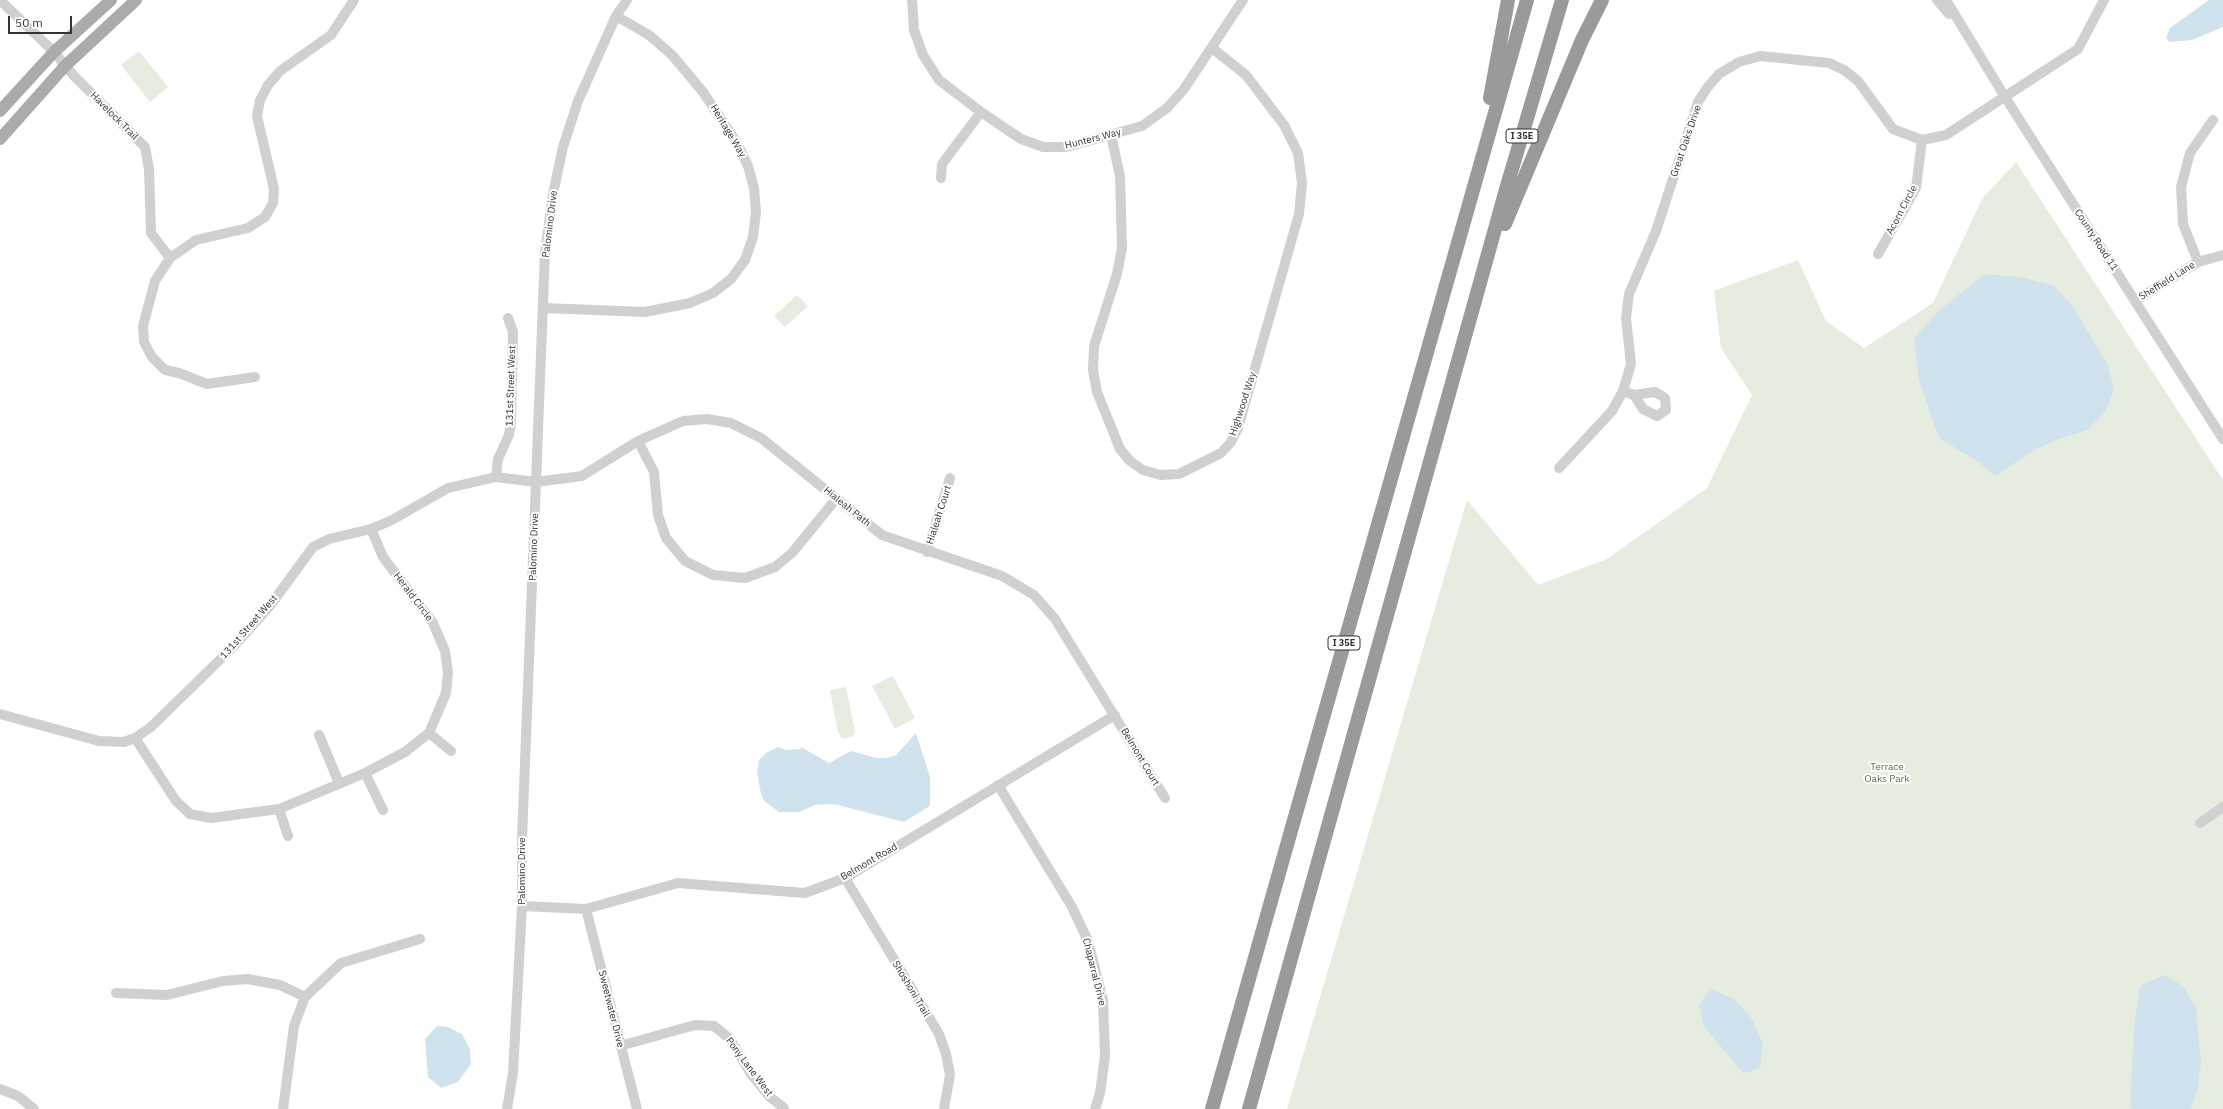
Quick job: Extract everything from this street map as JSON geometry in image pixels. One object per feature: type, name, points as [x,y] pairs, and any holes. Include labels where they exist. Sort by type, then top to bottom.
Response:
[{"type":"highway","points":[[1476,176],[1508,0]]},
{"type":"highway","name":"I 35E","points":[[1212,1109],[1527,0]]},
{"type":"highway","name":"I 35E","points":[[1249,1109],[1562,0]]},
{"type":"highway","points":[[1484,272],[1582,40],[1602,0]]},
{"type":"main road","points":[[0,111],[54,52],[111,0]]},
{"type":"main road","points":[[0,139],[65,66],[136,0]]},
{"type":"street","name":"Havelock Trail","points":[[0,0],[54,52],[65,66],[145,148],[149,169],[151,233],[170,258]]},
{"type":"street","points":[[255,377],[207,384],[179,373],[165,370],[152,357],[144,342],[143,326],[155,281],[170,258],[196,240],[248,228],[265,217],[273,203],[274,189],[258,116],[260,100],[268,85],[280,71],[331,35],[354,0]]},
{"type":"street","name":"Palomino Drive","points":[[507,1109],[513,1073],[522,906],[522,839],[546,252],[553,194],[563,147],[578,101],[616,16],[627,0]]},
{"type":"street","name":"Hunters Way","points":[[912,0],[914,30],[923,55],[939,80],[981,112],[1022,139],[1043,147],[1066,147],[1111,136],[1142,126],[1167,108],[1184,89],[1243,0]]},
{"type":"street","points":[[1937,0],[1971,40]]},
{"type":"street","points":[[1946,0],[1971,40]]},
{"type":"street","points":[[1922,140],[1946,135],[2078,49],[2104,0]]},
{"type":"street","name":"Heritage Way","points":[[544,308],[644,312],[690,304],[713,293],[731,279],[745,260],[753,237],[756,212],[754,188],[748,166],[737,143],[703,92],[672,55],[649,35],[616,16]]},
{"type":"street","name":"County Road 11","points":[[1971,40],[2005,97],[2223,439]]},
{"type":"street","name":"Highwood Way","points":[[1111,136],[1120,176],[1122,248],[1117,274],[1094,346],[1093,370],[1097,392],[1120,449],[1130,461],[1143,470],[1161,475],[1179,474],[1221,453],[1231,442],[1238,428],[1299,214],[1302,183],[1298,154],[1284,125],[1246,75],[1212,48]]},
{"type":"street","name":"Great Oaks Drive","points":[[1559,468],[1612,411],[1623,391],[1631,364],[1626,318],[1629,294],[1656,231],[1698,102],[1719,74],[1739,62],[1760,56],[1829,63],[1844,70],[1858,81],[1893,129],[1922,140]]},
{"type":"street","points":[[941,178],[942,164],[981,112]]},
{"type":"street","points":[[2198,262],[2183,224],[2181,187],[2190,153],[2214,120]]},
{"type":"street","name":"Acorn Circle","points":[[1878,254],[1916,188],[1922,140]]},
{"type":"street","name":"Sheffield Lane","points":[[2135,301],[2198,262],[2223,255]]},
{"type":"street","name":"131st Street West","points":[[496,477],[498,459],[509,435],[512,424],[513,332],[508,318]]},
{"type":"street","points":[[1623,391],[1634,395]]},
{"type":"street","name":"Hialeah Path","points":[[536,482],[582,476],[638,441],[683,421],[707,419],[731,423],[761,438],[882,536],[1002,576],[1034,595],[1055,619],[1115,715]]},
{"type":"street","points":[[638,441],[654,472],[658,515],[666,538],[685,561],[713,575],[745,578],[775,566],[792,553],[836,499]]},
{"type":"street","name":"131st Street West","points":[[0,714],[99,741],[124,742],[135,738],[151,727],[235,645],[269,607],[313,547],[329,539],[371,529],[392,520],[448,488],[496,477],[536,482]]},
{"type":"street","name":"Hialeah Court","points":[[927,552],[950,478]]},
{"type":"street","name":"Herald Circle","points":[[135,738],[176,801],[190,814],[211,818],[279,809],[365,773],[405,752],[429,733],[446,693],[448,673],[445,651],[433,623],[383,557],[371,529]]},
{"type":"street","name":"Belmont Road","points":[[522,906],[586,909],[678,884],[805,893],[845,878],[1115,715]]},
{"type":"street","name":"Belmont Court","points":[[1115,715],[1165,798]]},
{"type":"street","points":[[429,733],[451,751]]},
{"type":"street","points":[[319,735],[339,783]]},
{"type":"street","points":[[365,773],[384,810]]},
{"type":"street","name":"Chaparral Drive","points":[[998,785],[1072,907],[1088,941],[1103,1000],[1105,1056],[1100,1093],[1095,1109]]},
{"type":"street","points":[[2200,823],[2223,807]]},
{"type":"street","points":[[279,809],[288,836]]},
{"type":"street","name":"Shoshoni Trail","points":[[845,878],[939,1034],[946,1054],[950,1075],[944,1109]]},
{"type":"street","name":"Sweetwater Drive","points":[[586,909],[620,1046],[638,1109]]},
{"type":"street","points":[[283,1109],[294,1026],[305,997],[341,963],[420,939]]},
{"type":"street","points":[[116,993],[167,995],[224,981],[248,979],[280,985],[305,997]]},
{"type":"street","name":"Pony Lane West","points":[[620,1046],[695,1025],[714,1026],[730,1039],[751,1074],[770,1097],[784,1108]]},
{"type":"street","points":[[0,1089],[18,1096],[34,1109]]},
{"type":"green space","points":[[139,51],[168,87],[150,102],[121,65]]},
{"type":"green space","name":"Terrace Oaks Park","points":[[2016,162],[2223,480],[2223,1109],[1287,1109],[1467,500],[1538,585],[1607,559],[1707,488],[1752,395],[1721,348],[1714,291],[1798,260],[1826,321],[1864,348],[1933,303],[1982,199]]},
{"type":"green space","points":[[797,295],[808,306],[785,327],[774,316]]},
{"type":"green space","points":[[893,676],[915,718],[895,729],[872,686]]},
{"type":"green space","points":[[846,687],[855,732],[852,737],[842,738],[838,732],[830,690]]},
{"type":"water","points":[[2209,0],[2223,0],[2223,27],[2192,40],[2170,42],[2166,38],[2170,28]]},
{"type":"water","points":[[1985,274],[2018,277],[2053,285],[2071,304],[2107,363],[2114,389],[2106,411],[2087,430],[2059,439],[2034,450],[1995,476],[1977,461],[1939,438],[1919,380],[1914,338],[1942,308]]},
{"type":"water","points":[[916,733],[930,777],[930,806],[904,822],[834,804],[815,805],[799,812],[779,812],[764,801],[761,794],[757,772],[759,760],[766,753],[778,747],[786,750],[801,749],[801,747],[829,763],[851,751],[877,758],[887,758],[896,755]]},
{"type":"water","points":[[2165,975],[2183,986],[2196,1008],[2201,1063],[2197,1091],[2191,1109],[2132,1109],[2130,1106],[2134,1028],[2140,986]]},
{"type":"water","points":[[1712,990],[1734,999],[1752,1019],[1763,1044],[1760,1065],[1758,1068],[1746,1073],[1742,1072],[1704,1026],[1699,1005],[1707,993]]},
{"type":"water","points":[[437,1026],[448,1027],[462,1034],[470,1049],[471,1064],[458,1082],[441,1088],[428,1077],[425,1039]]}]
